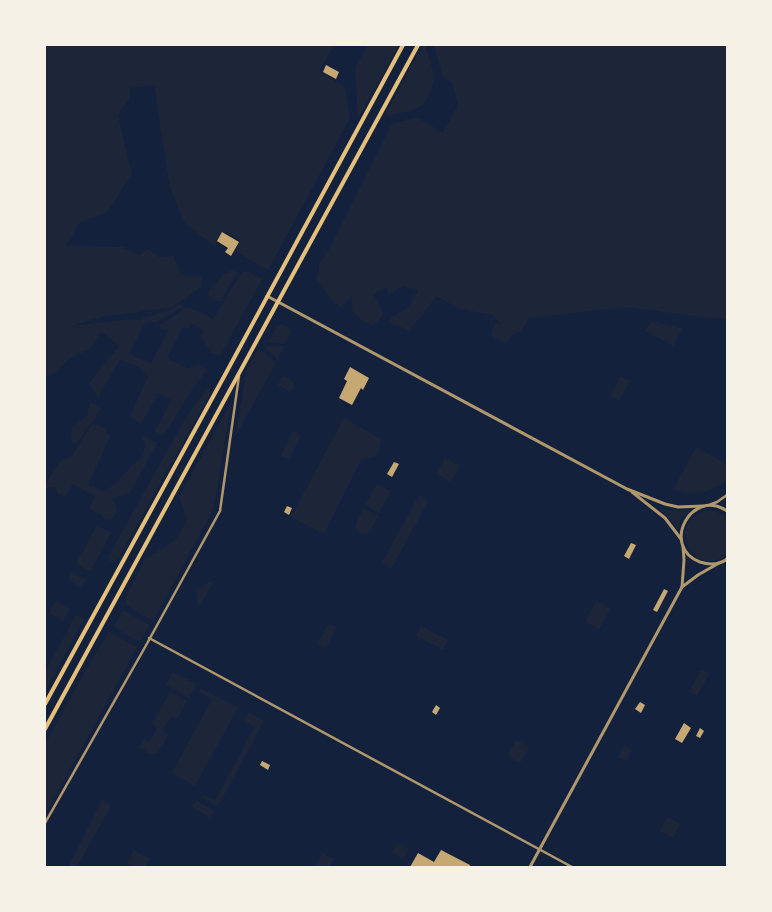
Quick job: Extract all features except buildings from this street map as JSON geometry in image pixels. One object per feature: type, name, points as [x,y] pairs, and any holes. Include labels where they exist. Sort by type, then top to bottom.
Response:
[{"type":"main road","points":[[45,704],[403,45]]},
{"type":"main road","points":[[45,729],[418,45]]},
{"type":"street","points":[[267,296],[627,489],[665,504],[678,507],[709,505],[717,502],[727,494]]},
{"type":"street","points":[[45,822],[220,511],[239,374]]},
{"type":"street","points":[[627,489],[665,518],[690,556],[696,561],[704,564],[726,561]]},
{"type":"street","points":[[709,505],[717,506],[727,511]]},
{"type":"street","points":[[530,867],[682,587],[684,560],[682,529],[685,520],[690,513],[703,506]]},
{"type":"street","points":[[682,587],[698,575],[719,563]]},
{"type":"street","points":[[149,638],[572,867]]},
{"type":"shaded area","points":[[45,45],[334,45],[319,71],[345,87],[350,118],[268,270],[235,251],[241,240],[224,231],[215,247],[185,223],[170,188],[154,85],[130,88],[129,100],[118,115],[132,174],[107,213],[80,222],[66,246],[122,247],[139,255],[148,249],[159,257],[173,256],[181,275],[201,277],[202,286],[173,307],[102,317],[71,326],[114,321],[140,320],[142,318],[170,310],[180,304],[184,306],[155,323],[144,324],[129,353],[151,364],[168,331],[159,326],[185,308],[191,308],[213,319],[243,271],[249,272],[262,279],[220,356],[212,353],[201,337],[204,331],[192,323],[189,329],[183,327],[167,358],[189,369],[194,366],[201,365],[207,370],[189,394],[165,434],[157,433],[155,431],[171,400],[158,393],[141,424],[130,416],[148,376],[143,370],[120,360],[102,390],[99,399],[89,383],[119,346],[104,333],[101,332],[90,350],[73,356],[54,373],[45,376]]},
{"type":"shaded area","points":[[368,45],[399,45],[358,119],[355,72],[356,66]]},
{"type":"shaded area","points":[[423,45],[425,45],[433,70],[433,82],[429,95],[424,103],[415,109],[384,117]]},
{"type":"shaded area","points":[[434,45],[727,45],[727,320],[625,307],[529,318],[521,332],[512,334],[506,344],[490,335],[496,323],[502,326],[493,315],[459,309],[437,296],[409,331],[390,322],[391,318],[408,308],[418,290],[404,286],[389,294],[386,287],[374,295],[384,314],[374,325],[362,321],[353,312],[352,296],[341,307],[333,302],[316,278],[319,271],[319,264],[331,246],[391,126],[394,123],[418,118],[443,133],[458,105],[452,83],[442,75]]},
{"type":"shaded area","points":[[233,270],[238,271],[220,301],[216,301],[208,295],[209,291],[223,274]]},
{"type":"shaded area","points":[[651,321],[682,328],[673,346],[645,331]]},
{"type":"shaded area","points":[[282,324],[292,330],[285,344],[268,342],[277,326]]},
{"type":"shaded area","points":[[264,346],[284,346],[278,360]]},
{"type":"shaded area","points":[[257,350],[264,352],[276,363],[237,433],[246,374]]},
{"type":"shaded area","points":[[283,375],[292,380],[294,387],[290,392],[278,385]]},
{"type":"shaded area","points":[[621,376],[630,381],[619,401],[610,396]]},
{"type":"shaded area","points":[[211,386],[209,396],[119,557],[114,562],[110,561],[108,557],[188,414]]},
{"type":"shaded area","points":[[232,401],[213,510],[153,621],[126,605],[126,597],[145,559],[176,540],[187,520],[179,497]]},
{"type":"shaded area","points":[[90,402],[102,408],[76,444],[71,442],[72,427],[87,417]]},
{"type":"shaded area","points":[[344,418],[381,439],[378,455],[361,460],[324,534],[291,517]]},
{"type":"shaded area","points":[[92,424],[104,427],[110,437],[88,485],[104,492],[119,481],[132,465],[142,459],[145,445],[141,435],[157,443],[130,493],[113,498],[117,511],[112,519],[106,521],[100,514],[91,511],[90,507],[95,496],[73,484],[65,497],[57,492],[56,487],[45,488],[45,485],[61,460],[72,456]]},
{"type":"shaded area","points":[[293,431],[301,435],[289,459],[281,455]]},
{"type":"shaded area","points":[[696,447],[727,464],[727,477],[724,483],[705,492],[688,493],[673,490]]},
{"type":"shaded area","points":[[445,458],[460,466],[451,482],[437,474]]},
{"type":"shaded area","points":[[377,484],[391,491],[379,513],[365,505]]},
{"type":"shaded area","points":[[419,495],[429,500],[391,569],[382,563]]},
{"type":"shaded area","points":[[364,508],[378,516],[370,532],[364,535],[357,531],[355,526]]},
{"type":"shaded area","points":[[659,509],[687,512],[680,521],[678,530],[671,520]]},
{"type":"shaded area","points":[[706,511],[715,511],[727,517],[727,555],[715,561],[704,560],[695,555],[688,546],[686,536],[687,526],[694,517]]},
{"type":"shaded area","points":[[97,525],[111,533],[90,572],[76,564]]},
{"type":"shaded area","points":[[72,572],[86,580],[82,587],[68,580]]},
{"type":"shaded area","points":[[215,579],[198,609],[197,589]]},
{"type":"shaded area","points":[[56,601],[70,608],[63,621],[49,613]]},
{"type":"shaded area","points":[[596,601],[611,608],[599,629],[585,622]]},
{"type":"shaded area","points":[[123,610],[149,625],[140,642],[114,627]]},
{"type":"shaded area","points":[[76,615],[84,619],[45,692],[45,672]]},
{"type":"shaded area","points":[[329,623],[337,627],[325,649],[317,644]]},
{"type":"shaded area","points":[[421,626],[448,640],[443,650],[416,636]]},
{"type":"shaded area","points":[[109,632],[137,647],[45,815],[45,744]]},
{"type":"shaded area","points":[[701,670],[709,674],[697,696],[689,692]]},
{"type":"shaded area","points":[[173,672],[196,684],[189,698],[166,685]]},
{"type":"shaded area","points":[[201,688],[238,708],[195,786],[172,773],[212,699],[199,692]]},
{"type":"shaded area","points":[[170,692],[187,701],[177,719],[171,716],[162,731],[168,735],[158,752],[151,754],[139,747],[144,739],[150,742],[157,728],[152,724]]},
{"type":"shaded area","points":[[249,712],[264,721],[218,806],[202,798],[204,795],[215,801],[255,727],[244,721]]},
{"type":"shaded area","points":[[516,740],[529,747],[520,763],[507,756]]},
{"type":"shaded area","points":[[624,745],[632,750],[626,761],[618,757]]},
{"type":"shaded area","points":[[102,800],[111,806],[78,865],[82,867],[68,867]]},
{"type":"shaded area","points":[[196,800],[214,811],[210,818],[192,807]]},
{"type":"shaded area","points":[[667,817],[680,824],[673,838],[660,831]]},
{"type":"shaded area","points":[[398,843],[409,849],[403,859],[392,853]]},
{"type":"shaded area","points":[[134,850],[150,859],[145,867],[135,867],[127,863]]},
{"type":"shaded area","points":[[322,853],[334,859],[330,867],[315,867]]}]
